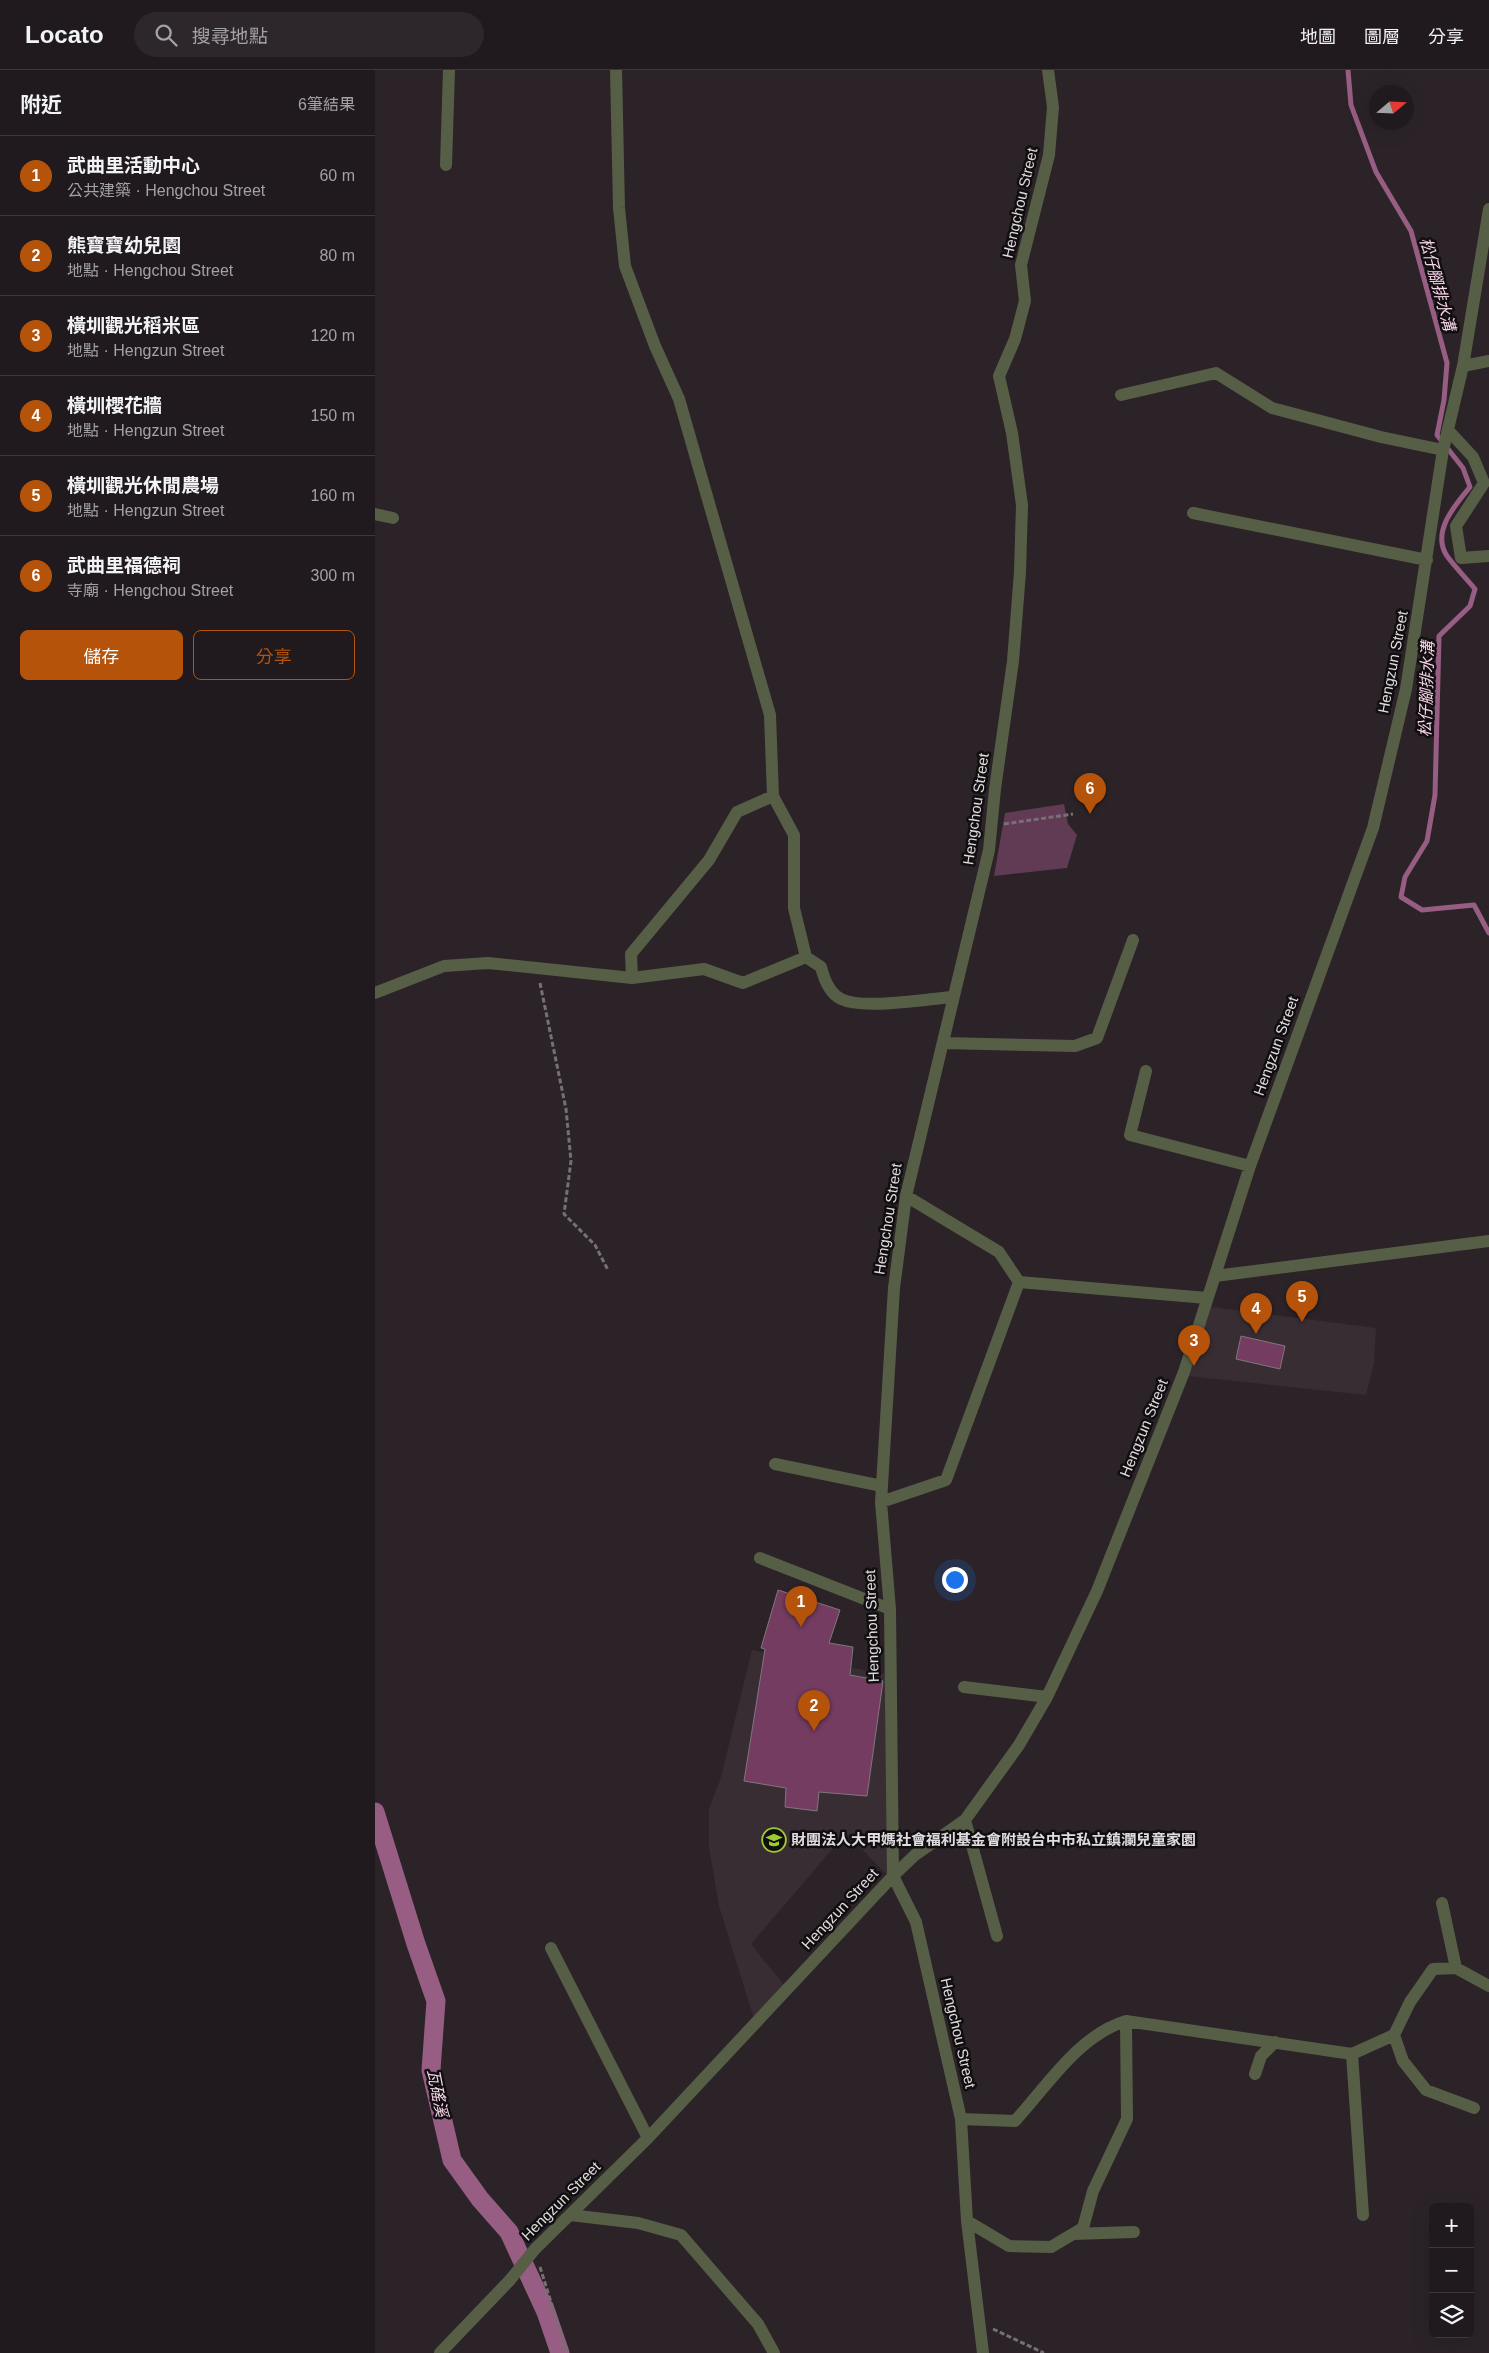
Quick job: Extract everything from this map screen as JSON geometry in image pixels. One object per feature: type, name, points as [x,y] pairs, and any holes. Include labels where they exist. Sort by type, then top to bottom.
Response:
[{"type":"street","points":[[446,164],[449,70]]},
{"type":"street","points":[[616,70],[619,208],[625,266],[655,346],[679,399],[770,715],[773,796],[794,835],[793,908],[806,957],[821,967],[825,981],[840,998],[857,1005],[953,997]]},
{"type":"street","name":"Hengchou Street","points":[[983,2353],[967,2221],[961,2119],[916,1922],[893,1876],[890,1609],[881,1502],[894,1288],[906,1196],[989,850],[1013,661],[1020,572],[1022,504],[1012,433],[999,376],[1015,339],[1025,300],[1021,265],[1049,155],[1053,107],[1047,70]]},
{"type":"street","name":"Hengzun Street","points":[[440,2353],[510,2280],[535,2249],[648,2138],[893,1876],[915,1855],[965,1820],[1019,1745],[1047,1697],[1097,1590],[1184,1372],[1250,1166],[1373,828],[1406,689],[1443,450],[1463,366],[1489,209]]},
{"type":"street","points":[[1463,366],[1489,361]]},
{"type":"street","points":[[1121,395],[1216,373],[1272,408],[1381,437],[1443,450]]},
{"type":"street","points":[[1448,430],[1473,457],[1483,483],[1456,526],[1461,558],[1489,556]]},
{"type":"street","points":[[1193,512],[1427,560]]},
{"type":"street","points":[[375,514],[393,518]]},
{"type":"street","points":[[632,978],[631,954],[709,860],[737,812],[773,796]]},
{"type":"street","points":[[943,1043],[1075,1046],[1097,1038],[1133,940]]},
{"type":"street","points":[[375,993],[444,966],[488,963],[632,978],[704,969],[743,983],[806,957]]},
{"type":"street","points":[[1146,1072],[1129,1135],[1250,1166]]},
{"type":"street","points":[[906,1196],[999,1252],[1019,1282]]},
{"type":"street","points":[[1215,1276],[1489,1241]]},
{"type":"street","points":[[1019,1282],[1207,1298]]},
{"type":"street","points":[[881,1502],[946,1480],[1019,1282]]},
{"type":"street","points":[[775,1464],[882,1486]]},
{"type":"street","points":[[760,1558],[890,1609]]},
{"type":"street","points":[[964,1687],[1047,1697]]},
{"type":"street","points":[[965,1820],[997,1936]]},
{"type":"street","points":[[1442,1903],[1456,1968]]},
{"type":"street","points":[[551,1948],[648,2138]]},
{"type":"street","points":[[961,2119],[1015,2121],[1072,2056],[1110,2026],[1126,2021],[1352,2054],[1394,2035],[1410,2002],[1433,1968],[1456,1968],[1489,1986]]},
{"type":"street","points":[[967,2221],[1009,2246],[1051,2247],[1083,2228],[1093,2191],[1127,2119],[1126,2021]]},
{"type":"street","points":[[1394,2035],[1403,2060],[1426,2090],[1474,2108]]},
{"type":"street","points":[[1255,2074],[1261,2056],[1275,2042]]},
{"type":"street","points":[[1352,2054],[1363,2215]]},
{"type":"street","points":[[570,2215],[638,2223],[681,2235],[758,2324],[775,2353]]},
{"type":"street","points":[[1073,2234],[1134,2232]]},
{"type":"path","points":[[991,826],[1073,814]]},
{"type":"path","points":[[537,968],[566,1109],[571,1161],[564,1214],[595,1246],[608,1270]]},
{"type":"path","points":[[535,2249],[567,2353]]},
{"type":"path","points":[[979,2322],[1043,2353]]},
{"type":"shaded area","points":[[1064,804],[1068,824],[1077,835],[1067,868],[994,876],[1005,813]]},
{"type":"shaded area","points":[[1211,1307],[1376,1328],[1374,1363],[1366,1395],[1188,1376]]},
{"type":"shaded area","name":"財團法人大甲媽社會福利基金會附設台中市私立鎮瀾兒童家園","points":[[752,1650],[886,1674],[889,1871],[886,1874],[846,1833],[751,1944],[784,1985],[754,2019],[719,1906],[709,1847],[709,1809],[721,1777]]},
{"type":"building","points":[[1241,1336],[1285,1346],[1280,1369],[1236,1359]]},
{"type":"building","points":[[778,1590],[840,1610],[829,1643],[853,1647],[850,1675],[883,1681],[867,1796],[819,1792],[817,1811],[785,1807],[786,1788],[744,1781],[765,1649],[761,1648]]},
{"type":"waterway","name":"松仔腳排水溝","points":[[1348,70],[1351,105],[1376,172],[1411,231],[1447,363],[1444,400],[1437,435],[1463,468],[1470,487],[1447,519],[1443,528],[1442,538],[1447,556],[1475,589],[1470,606],[1439,636],[1435,795],[1427,841],[1405,877],[1401,897],[1422,910],[1474,905],[1489,933]]},
{"type":"waterway","name":"瓦磘溪","points":[[375,1812],[416,1944],[436,2001],[431,2070],[452,2160],[480,2199],[509,2232],[546,2312],[560,2353]]},
{"type":"place","name":"武曲里福德祠","points":[[1090,814]]},
{"type":"place","name":"橫圳觀光休閒農場","points":[[1302,1322]]},
{"type":"place","name":"橫圳櫻花牆","points":[[1256,1334]]},
{"type":"place","name":"橫圳觀光稻米區","points":[[1194,1366]]},
{"type":"place","name":"武曲里活動中心","points":[[801,1627]]},
{"type":"place","name":"熊寶寶幼兒園","points":[[814,1731]]},
{"type":"place","name":"財團法人大甲媽社會福利基金會附設台中市私立鎮瀾兒童家園","points":[[774,1840]]}]
